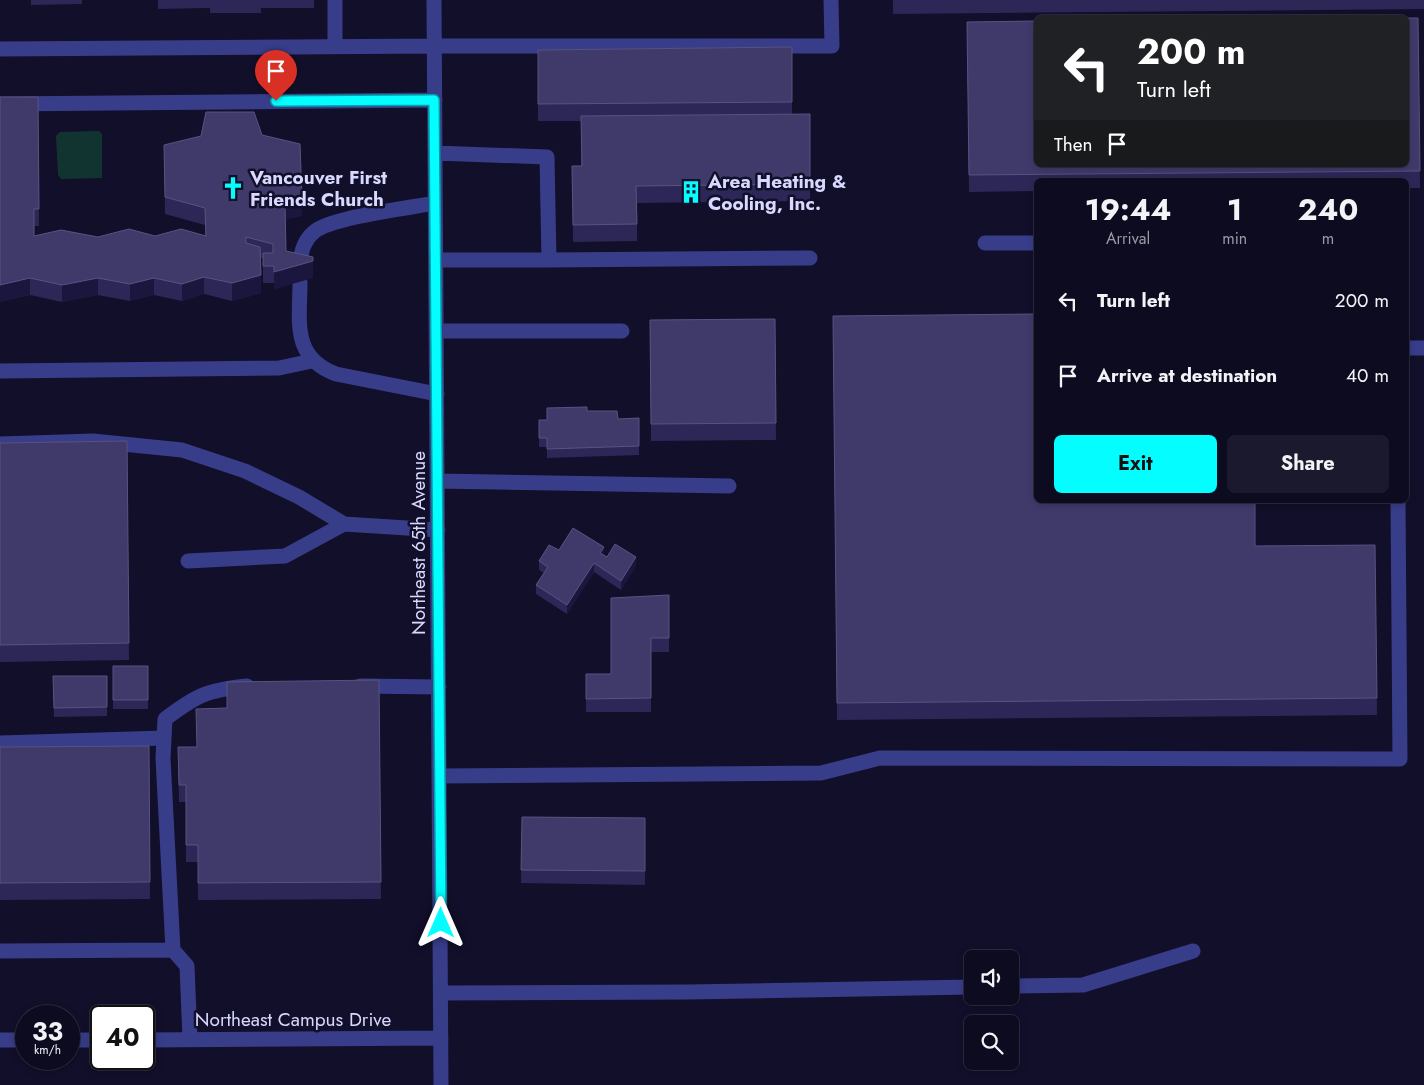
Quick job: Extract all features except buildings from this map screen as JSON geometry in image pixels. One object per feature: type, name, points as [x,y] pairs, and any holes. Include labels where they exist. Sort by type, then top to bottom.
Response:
[{"type":"street","points":[[335,46],[336,0]]},
{"type":"street","name":"Northeast 65th Avenue","points":[[434,0],[442,1085]]},
{"type":"street","points":[[0,49],[335,46],[832,46],[831,0]]},
{"type":"street","points":[[0,104],[434,100]]},
{"type":"street","points":[[435,153],[547,157],[549,260]]},
{"type":"street","points":[[435,203],[324,225],[307,240],[302,249],[299,337],[304,349],[312,360],[323,369],[336,374],[436,394]]},
{"type":"street","points":[[985,243],[1034,243]]},
{"type":"street","points":[[436,260],[810,258]]},
{"type":"street","points":[[436,331],[622,332]]},
{"type":"street","points":[[1409,348],[1424,348]]},
{"type":"street","points":[[0,371],[279,368],[312,360]]},
{"type":"street","points":[[0,444],[93,441],[182,450],[245,471],[299,497],[344,524],[438,530]]},
{"type":"street","points":[[437,480],[729,486]]},
{"type":"street","points":[[440,776],[821,772],[880,758],[1400,759],[1398,503]]},
{"type":"street","points":[[188,561],[285,556],[344,524]]},
{"type":"street","points":[[190,1039],[187,966],[173,950],[163,758],[165,719],[194,698],[221,689],[264,685]]},
{"type":"street","points":[[341,685],[439,687]]},
{"type":"street","points":[[0,742],[164,738]]},
{"type":"street","points":[[0,951],[173,950]]},
{"type":"street","points":[[1019,986],[1083,985],[1193,951]]},
{"type":"street","points":[[441,993],[687,992],[964,987]]},
{"type":"street","name":"Northeast Campus Drive","points":[[155,1040],[442,1038]]},
{"type":"street","points":[[0,1040],[15,1040]]},
{"type":"green space","points":[[99,131],[102,134],[102,178],[61,179],[58,175],[56,136],[60,132]]},
{"type":"place","name":"Vancouver First Friends Church","points":[[233,188]]},
{"type":"place","name":"Area Heating & Cooling, Inc.","points":[[691,192]]},
{"type":"route","points":[[276,101],[434,100],[441,923]]}]
